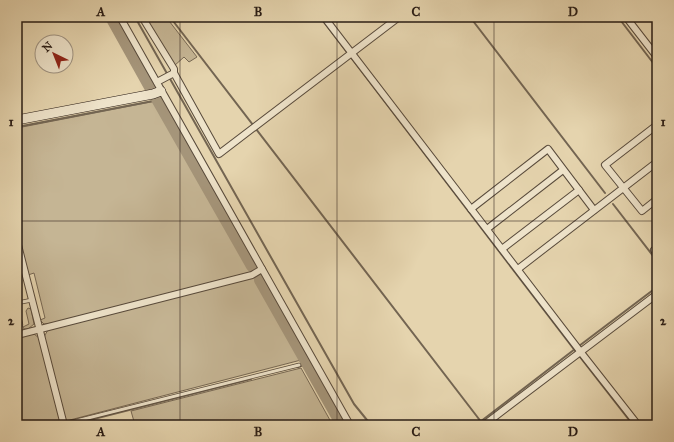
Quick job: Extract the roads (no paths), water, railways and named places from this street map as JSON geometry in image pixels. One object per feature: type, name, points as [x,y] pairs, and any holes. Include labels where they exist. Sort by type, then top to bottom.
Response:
[{"type":"street","points":[[120,17],[350,425]]},
{"type":"street","points":[[142,17],[174,70],[170,75],[157,82]]},
{"type":"street","points":[[324,17],[350,55],[471,208],[638,425]]},
{"type":"street","points":[[170,75],[219,154],[399,17]]},
{"type":"street","points":[[626,17],[657,57]]},
{"type":"street","points":[[17,120],[162,91]]},
{"type":"street","points":[[657,125],[605,165],[642,211],[657,200]]},
{"type":"street","points":[[471,208],[548,149],[594,210]]},
{"type":"street","points":[[518,269],[657,162]]},
{"type":"street","points":[[487,229],[563,170]]},
{"type":"street","points":[[502,249],[579,190]]},
{"type":"street","points":[[17,241],[63,425]]},
{"type":"street","points":[[17,335],[252,274],[262,270]]},
{"type":"street","points":[[484,425],[579,349],[657,294]]},
{"type":"lane","points":[[17,272],[24,270]]},
{"type":"lane","points":[[17,303],[32,300]]},
{"type":"lane","points":[[17,307],[21,325],[17,326]]},
{"type":"lane","points":[[63,425],[299,365]]},
{"type":"waterway","points":[[111,17],[150,87]]},
{"type":"waterway","points":[[135,17],[354,404],[371,425]]},
{"type":"waterway","points":[[170,17],[482,423]]},
{"type":"waterway","points":[[320,17],[576,352]]},
{"type":"waterway","points":[[470,17],[605,193]]},
{"type":"waterway","points":[[618,17],[657,68]]},
{"type":"waterway","points":[[157,99],[252,266]]},
{"type":"waterway","points":[[17,127],[158,100]]},
{"type":"waterway","points":[[613,204],[657,261]]},
{"type":"waterway","points":[[260,280],[342,425]]},
{"type":"waterway","points":[[579,346],[657,287]]},
{"type":"waterway","points":[[476,425],[575,349]]},
{"type":"waterway","points":[[580,357],[633,425]]},
{"type":"waterway","points":[[298,367],[307,364]]},
{"type":"waterway","points":[[70,425],[251,379]]}]
